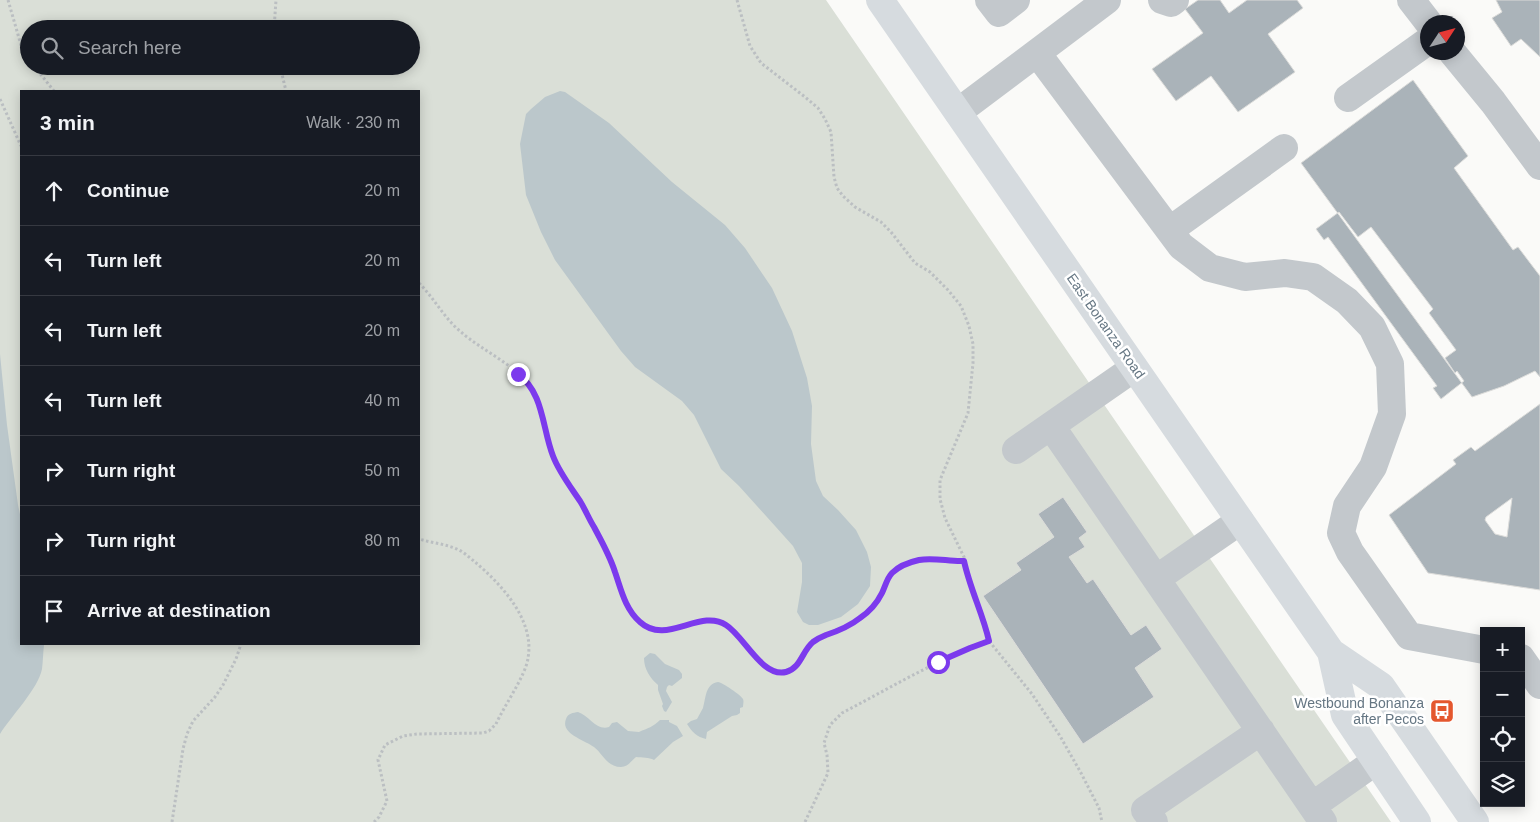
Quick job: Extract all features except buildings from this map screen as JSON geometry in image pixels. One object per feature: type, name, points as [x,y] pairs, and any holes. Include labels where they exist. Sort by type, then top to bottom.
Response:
[{"type":"main road","name":"East Bonanza Road","points":[[880,0],[1331,652],[1381,686],[1475,822]]},
{"type":"main road","name":"East Bonanza Road","points":[[1331,652],[1345,715],[1417,822]]},
{"type":"lane","points":[[989,0],[999,13],[1016,0]]},
{"type":"lane","points":[[958,112],[1107,0]]},
{"type":"lane","points":[[1162,0],[1172,3],[1175,0]]},
{"type":"lane","points":[[1411,0],[1423,15]]},
{"type":"lane","points":[[1348,98],[1420,47]]},
{"type":"lane","points":[[1037,53],[1181,246],[1210,268],[1245,277],[1285,273],[1313,278],[1347,301],[1372,327],[1390,364],[1392,414],[1373,467],[1347,506],[1341,534],[1350,552],[1410,636],[1480,649]]},
{"type":"lane","points":[[1459,60],[1493,102],[1540,166]]},
{"type":"lane","points":[[1170,230],[1284,148]]},
{"type":"lane","points":[[1016,450],[1134,368]]},
{"type":"lane","points":[[1051,426],[1318,814],[1376,761]]},
{"type":"lane","points":[[1156,579],[1240,521]]},
{"type":"lane","points":[[1525,664],[1540,685]]},
{"type":"lane","points":[[1154,822],[1146,810],[1261,731]]},
{"type":"path","points":[[8,0],[20,42]]},
{"type":"path","points":[[275,20],[276,0]]},
{"type":"path","points":[[737,0],[750,46],[761,63],[818,108],[825,119],[830,132],[834,177],[837,188],[855,207],[880,222],[891,232],[915,263],[930,272],[961,306],[969,326],[973,344],[973,363],[968,413],[940,480],[940,499],[945,518],[964,561],[967,575],[986,625],[989,641],[1032,694],[1060,736],[1099,808],[1102,822]]},
{"type":"path","points":[[41,75],[53,90]]},
{"type":"path","points":[[282,75],[286,90]]},
{"type":"path","points":[[0,99],[20,144]]},
{"type":"path","points":[[420,284],[457,329],[507,365],[534,392],[542,412],[552,455],[560,472],[579,500],[610,558],[619,586],[631,612],[647,628],[664,630],[705,621],[721,622],[736,634],[766,667],[776,673],[786,672],[797,666],[809,645],[816,639],[843,628],[868,612],[897,569],[920,560],[964,561]]},
{"type":"path","points":[[374,822],[379,817],[387,801],[378,760],[385,745],[403,736],[417,734],[489,731],[496,724],[529,658],[527,633],[516,607],[493,577],[460,551],[443,544],[420,539]]},
{"type":"path","points":[[805,822],[828,773],[824,743],[830,725],[842,713],[938,662],[989,641]]},
{"type":"path","points":[[178,822],[173,822],[183,749],[188,734],[193,721],[215,697],[223,685],[241,645]]},
{"type":"shaded area","points":[[0,0],[826,0],[1391,822],[0,822]]},
{"type":"shaded area","points":[[560,91],[565,92],[609,123],[672,182],[725,225],[745,248],[772,288],[792,331],[807,378],[812,406],[811,444],[816,481],[823,496],[856,530],[867,552],[871,567],[870,586],[858,604],[841,617],[818,625],[809,625],[803,622],[797,612],[802,582],[802,563],[793,546],[739,486],[721,469],[694,415],[682,401],[635,367],[621,351],[555,260],[526,195],[520,144],[526,114],[545,97]]},
{"type":"shaded area","points":[[0,354],[7,425],[20,514],[20,645],[44,645],[40,677],[0,734]]},
{"type":"shaded area","points":[[650,653],[655,654],[665,664],[679,670],[682,674],[682,678],[672,686],[669,685],[667,687],[666,691],[672,702],[666,712],[662,706],[658,685],[646,670],[644,658]]},
{"type":"shaded area","points":[[718,682],[742,697],[743,707],[740,708],[740,713],[707,732],[706,739],[695,734],[687,724],[697,719],[703,708],[708,688]]},
{"type":"shaded area","points":[[578,712],[600,727],[609,727],[612,723],[617,722],[628,731],[639,732],[653,726],[660,720],[669,720],[669,722],[677,726],[683,736],[673,742],[654,760],[636,757],[626,766],[616,766],[609,763],[594,747],[574,736],[567,729],[565,724],[567,717]]},
{"type":"place","name":"Westbound Bonanza after Pecos","points":[[1442,711]]},
{"type":"route","points":[[518,374],[534,392],[542,412],[552,455],[560,472],[589,517],[610,558],[619,586],[631,612],[647,628],[664,630],[705,621],[721,622],[740,637],[766,667],[776,673],[786,672],[797,666],[809,645],[816,639],[843,628],[868,612],[874,606],[892,574],[897,569],[920,560],[964,561],[967,575],[986,625],[989,641],[938,662]]}]
